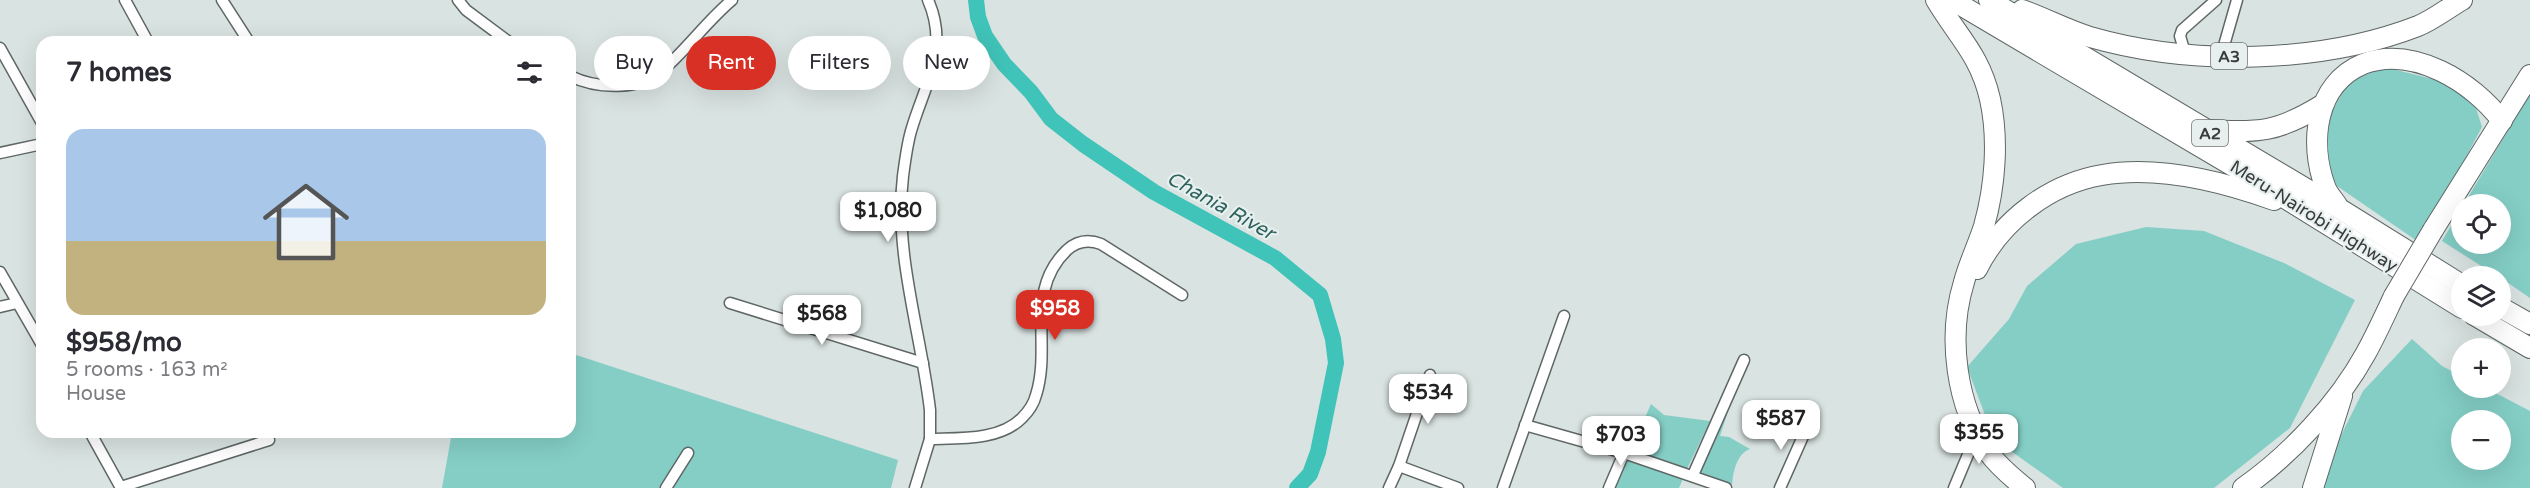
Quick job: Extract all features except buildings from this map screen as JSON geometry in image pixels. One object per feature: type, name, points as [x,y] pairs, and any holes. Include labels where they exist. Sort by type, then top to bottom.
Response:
[{"type":"highway","points":[[1936,0],[1972,51],[1979,65],[1990,100],[1995,143],[1992,183],[1984,225],[1963,284],[1956,356],[1959,381],[1978,432],[1994,459],[2025,488]]},
{"type":"highway","name":"Meru-Nairobi Highway","points":[[1952,0],[2310,213],[2451,301]]},
{"type":"highway","name":"Meru-Nairobi Highway","points":[[1989,0],[2451,279]]},
{"type":"highway","name":"A3","points":[[1994,0],[2089,37],[2185,53],[2238,57],[2326,50],[2374,39],[2420,25],[2444,5],[2462,0]]},
{"type":"highway","points":[[2204,130],[2245,132],[2273,129],[2297,120],[2322,105],[2342,78],[2362,64],[2387,59],[2412,62],[2454,78],[2484,99],[2502,121]]},
{"type":"highway","points":[[2243,488],[2269,470],[2299,442],[2346,383],[2365,355],[2394,296],[2433,230],[2530,75]]},
{"type":"highway","points":[[2322,105],[2316,142],[2319,164],[2325,188],[2340,210]]},
{"type":"highway","points":[[1958,318],[1969,285],[1982,260],[2001,233],[2021,212],[2045,197],[2101,175],[2165,174],[2204,180],[2257,194],[2310,213]]},
{"type":"highway","points":[[2511,313],[2530,324]]},
{"type":"highway","name":"A2","points":[[2493,326],[2530,348]]},
{"type":"highway","points":[[2313,488],[2346,383]]},
{"type":"street","points":[[125,0],[145,36]]},
{"type":"street","points":[[222,0],[245,36]]},
{"type":"street","points":[[458,0],[475,17],[501,36]]},
{"type":"street","points":[[576,79],[610,86],[634,84],[662,72],[732,0]]},
{"type":"street","points":[[915,488],[930,439],[930,410],[905,268],[900,225],[903,176],[911,131],[933,73],[937,44],[934,14],[928,0]]},
{"type":"street","points":[[2185,53],[2180,36],[2182,30],[2216,0]]},
{"type":"street","points":[[2221,56],[2237,0]]},
{"type":"street","points":[[0,48],[36,112]]},
{"type":"street","points":[[0,153],[36,145]]},
{"type":"street","points":[[930,439],[973,437],[998,432],[1009,428],[1029,410],[1036,394],[1039,377],[1044,287],[1049,272],[1057,260],[1072,246],[1087,241],[1101,244],[1182,295]]},
{"type":"street","points":[[0,272],[36,335]]},
{"type":"street","points":[[0,308],[17,303]]},
{"type":"street","points":[[730,303],[923,363]]},
{"type":"street","points":[[1503,488],[1564,316]]},
{"type":"street","points":[[1696,480],[1744,360]]},
{"type":"street","points":[[1389,488],[1399,466],[1430,375]]},
{"type":"street","points":[[1524,425],[1624,453],[1696,480],[1726,488]]},
{"type":"street","points":[[1780,488],[1808,425]]},
{"type":"street","points":[[1954,488],[1978,432]]},
{"type":"street","points":[[93,438],[121,488],[269,440]]},
{"type":"street","points":[[666,488],[688,453]]},
{"type":"street","points":[[1609,488],[1624,453]]},
{"type":"street","points":[[1399,466],[1458,488]]},
{"type":"shaded area","points":[[2384,67],[2449,83],[2476,108],[2482,127],[2420,243],[2337,186],[2324,158],[2325,123],[2349,82]]},
{"type":"shaded area","points":[[2530,94],[2530,298],[2511,285],[2511,266],[2481,266],[2462,254],[2511,254],[2511,194],[2470,194]]},
{"type":"shaded area","points":[[2451,226],[2451,247],[2442,241]]},
{"type":"shaded area","points":[[2146,227],[2204,231],[2284,263],[2355,300],[2290,428],[2214,488],[2063,488],[1994,439],[1967,367],[2009,319],[2027,286],[2076,244]]},
{"type":"shaded area","points":[[2412,339],[2442,366],[2451,371],[2451,398],[2505,398],[2530,411],[2530,488],[2315,488],[2363,391]]},
{"type":"shaded area","points":[[576,355],[898,460],[891,488],[442,488],[451,438],[576,438]]},
{"type":"shaded area","points":[[1723,402],[1729,408],[1720,436],[1729,437],[1750,449],[1738,459],[1732,486],[1694,473]]},
{"type":"shaded area","points":[[1651,404],[1664,415],[1710,421],[1687,469],[1630,452]]},
{"type":"shaded area","points":[[1628,459],[1684,476],[1679,488],[1616,488]]},
{"type":"waterway","name":"Chania River","points":[[976,0],[978,17],[985,36],[1004,64],[1031,92],[1051,119],[1083,144],[1154,192],[1275,258],[1320,295],[1333,339],[1336,363],[1318,452],[1310,474],[1297,488]]}]
